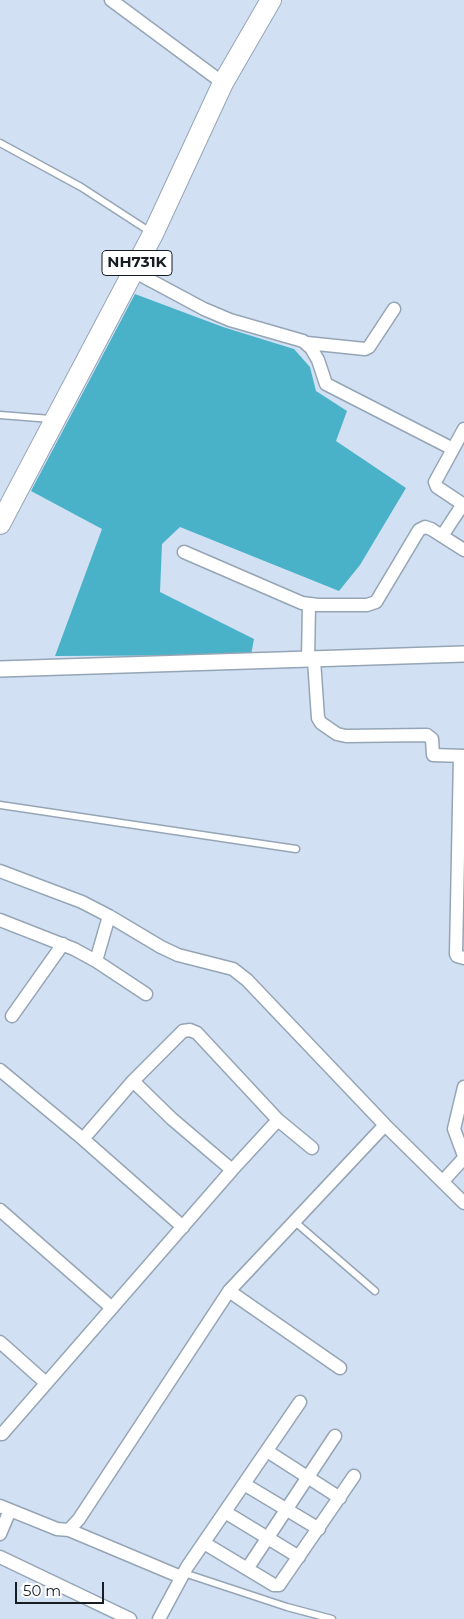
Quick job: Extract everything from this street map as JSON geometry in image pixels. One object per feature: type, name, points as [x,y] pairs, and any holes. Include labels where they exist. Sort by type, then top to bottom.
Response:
[{"type":"highway","name":"NH731K","points":[[0,524],[153,234],[223,83],[271,0]]},
{"type":"street","points":[[111,0],[223,83]]},
{"type":"street","points":[[133,271],[204,309],[230,320],[307,343],[365,350],[369,347],[394,309]]},
{"type":"street","points":[[307,343],[320,364],[326,384],[453,449]]},
{"type":"street","points":[[442,536],[464,505],[436,487],[436,482],[464,429]]},
{"type":"street","points":[[184,552],[309,605],[372,604],[376,602],[419,530],[424,528],[431,529],[464,550]]},
{"type":"street","points":[[309,605],[311,660],[318,718],[321,723],[337,734],[346,736],[427,735],[432,739],[433,755],[462,756],[456,954],[464,958]]},
{"type":"street","points":[[0,669],[464,654]]},
{"type":"street","points":[[0,870],[82,902],[178,955],[233,969],[247,980],[385,1125],[464,1203]]},
{"type":"street","points":[[96,961],[110,916]]},
{"type":"street","points":[[0,920],[63,944],[96,961],[146,994]]},
{"type":"street","points":[[12,1016],[63,944]]},
{"type":"street","points":[[83,1139],[134,1081],[183,1032],[190,1030],[197,1033],[278,1120],[312,1148]]},
{"type":"street","points":[[3,1078],[83,1139],[183,1227]]},
{"type":"street","points":[[134,1081],[172,1120],[232,1170]]},
{"type":"street","points":[[443,1182],[464,1157],[454,1129],[464,1087]]},
{"type":"street","points":[[2,1434],[232,1170],[278,1120]]},
{"type":"street","points":[[69,1530],[80,1519],[229,1291],[385,1125]]},
{"type":"street","points":[[0,1210],[112,1308]]},
{"type":"street","points":[[229,1291],[340,1368]]},
{"type":"street","points":[[0,1342],[46,1383]]},
{"type":"street","points":[[159,1619],[182,1575],[300,1402]]},
{"type":"street","points":[[246,1568],[335,1436]]},
{"type":"street","points":[[267,1451],[340,1498]]},
{"type":"street","points":[[204,1543],[274,1585],[279,1585],[354,1476]]},
{"type":"street","points":[[244,1484],[319,1528]]},
{"type":"street","points":[[0,1534],[5,1508],[57,1529],[69,1530],[182,1575]]},
{"type":"street","points":[[225,1512],[300,1557]]},
{"type":"street","points":[[0,1557],[130,1619]]},
{"type":"lane","points":[[0,143],[81,187],[153,234]]},
{"type":"lane","points":[[0,415],[55,420]]},
{"type":"lane","points":[[0,805],[296,849]]},
{"type":"lane","points":[[294,1221],[375,1291]]},
{"type":"lane","points":[[182,1575],[332,1619]]},
{"type":"water","points":[[135,294],[223,327],[294,349],[310,367],[316,391],[347,411],[336,441],[406,488],[360,565],[339,591],[180,527],[162,544],[160,592],[254,639],[251,655],[55,656],[102,529],[31,491]]}]
